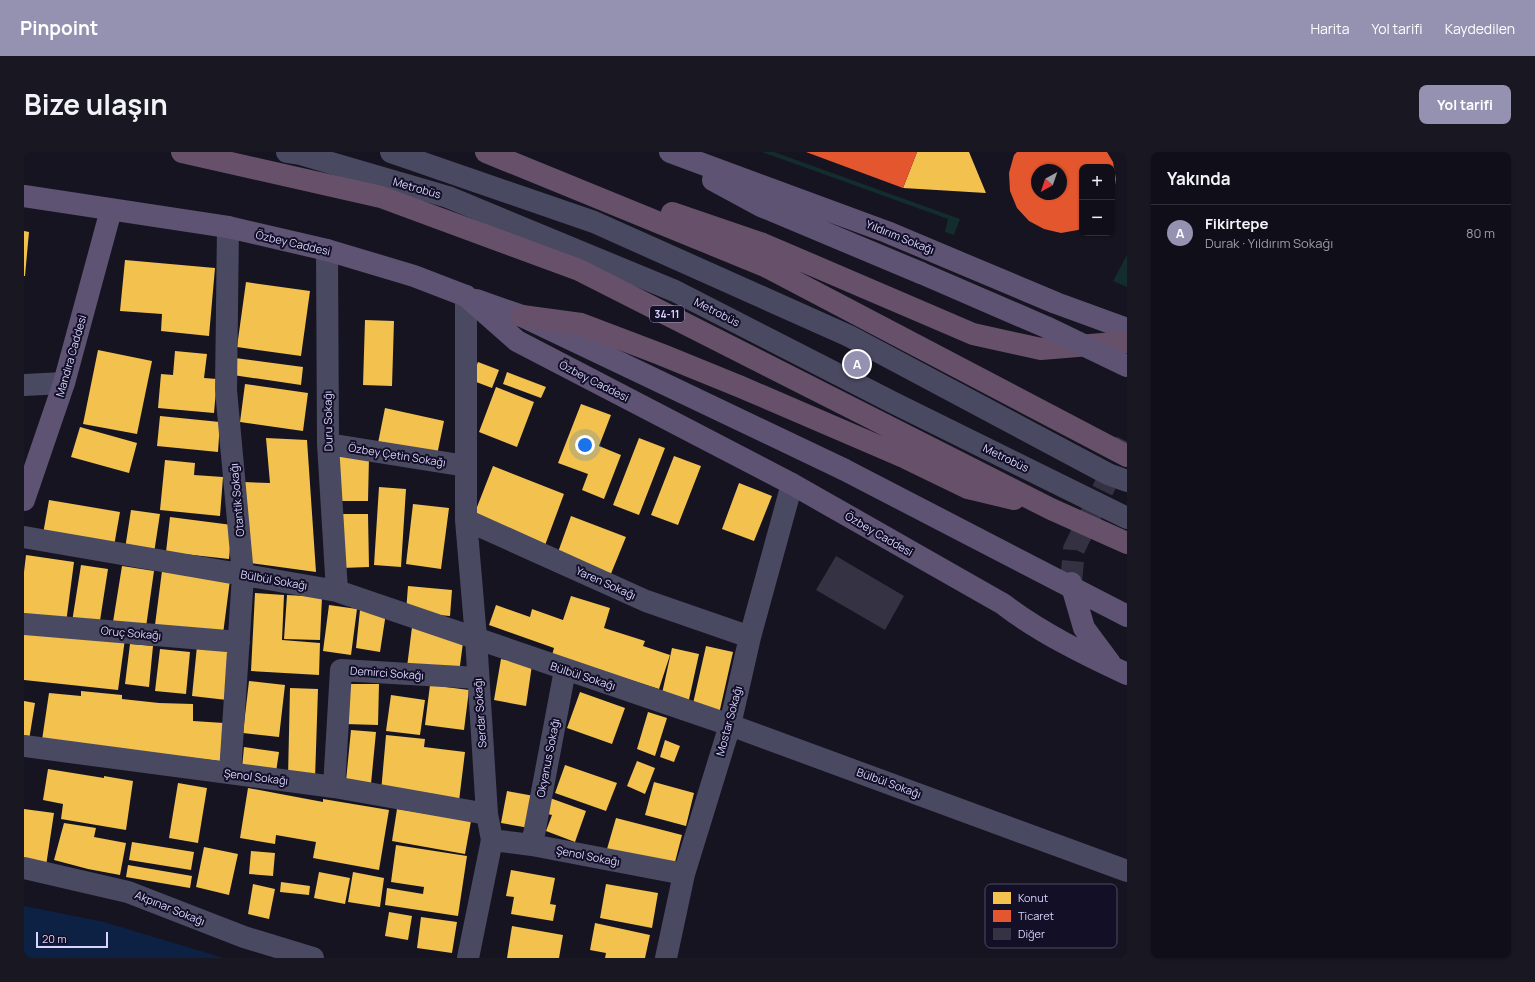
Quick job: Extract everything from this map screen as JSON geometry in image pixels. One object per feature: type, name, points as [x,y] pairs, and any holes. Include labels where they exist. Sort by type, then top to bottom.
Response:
[{"type":"highway","name":"34-11","points":[[182,152],[381,197],[579,270],[1051,509],[1127,543]]},
{"type":"highway","points":[[488,153],[763,244],[973,334],[1041,349],[1127,342]]},
{"type":"highway","points":[[488,153],[765,266],[1127,456]]},
{"type":"highway","points":[[522,316],[581,324],[741,387],[906,458],[968,488],[1051,509]]},
{"type":"main road","points":[[660,152],[761,206],[1046,327],[1127,366]]},
{"type":"main road","name":"Yıldırım Sokağı","points":[[670,152],[887,232],[1056,303],[1127,329]]},
{"type":"main road","name":"Özbey Caddesi","points":[[24,196],[228,227],[327,250],[414,276],[466,296],[517,342],[792,484],[1003,604],[1021,618],[1120,671]]},
{"type":"main road","name":"Mandıra Caddesi","points":[[24,500],[64,383],[111,210]]},
{"type":"main road","points":[[466,296],[522,316],[843,470],[1127,616]]},
{"type":"main road","points":[[1071,583],[1084,628],[1120,671]]},
{"type":"street","name":"Metrobüs","points":[[287,152],[307,156],[448,197],[675,291],[894,403],[1127,518]]},
{"type":"street","points":[[392,152],[594,222],[834,329],[1108,474],[1127,481]]},
{"type":"street","name":"Otantik Sokağı","points":[[228,227],[226,390],[244,575],[230,773]]},
{"type":"street","name":"Duru Sokağı","points":[[327,250],[328,444],[337,591]]},
{"type":"street","name":"Serdar Sokağı","points":[[466,296],[466,520],[476,638],[487,814],[492,840],[468,958]]},
{"type":"street","points":[[24,385],[64,383]]},
{"type":"street","name":"Özbey Çetin Sokağı","points":[[328,444],[466,466]]},
{"type":"street","name":"Mostar Sokağı","points":[[666,958],[684,874],[730,725],[750,637],[792,484]]},
{"type":"street","name":"Yaren Sokağı","points":[[466,520],[646,601],[750,637]]},
{"type":"street","name":"Bülbül Sokağı","points":[[24,537],[337,591],[730,725],[1127,871]]},
{"type":"street","name":"Oruç Sokağı","points":[[24,624],[239,642]]},
{"type":"street","name":"Demirci Sokağı","points":[[334,787],[341,670],[478,678]]},
{"type":"street","name":"Okyanus Sokağı","points":[[532,845],[565,670]]},
{"type":"street","name":"Şenol Sokağı","points":[[24,746],[334,787],[487,814]]},
{"type":"street","name":"Şenol Sokağı","points":[[492,840],[532,845],[684,874]]},
{"type":"street","name":"Akpınar Sokağı","points":[[24,868],[128,892],[244,938],[313,958]]},
{"type":"green space","points":[[762,152],[774,152],[960,219],[954,235],[945,232],[948,219]]},
{"type":"green space","points":[[1127,255],[1127,287],[1113,281]]},
{"type":"water","points":[[24,906],[104,922],[224,958],[24,958]]},
{"type":"building: Konut","points":[[917,152],[969,152],[986,193],[903,188]]},
{"type":"building: Konut","points":[[24,231],[29,232],[25,276],[24,276]]},
{"type":"building: Konut","points":[[125,260],[215,268],[209,336],[161,331],[162,314],[120,311]]},
{"type":"building: Konut","points":[[246,282],[310,291],[301,356],[237,347]]},
{"type":"building: Konut","points":[[365,320],[394,321],[392,386],[363,385]]},
{"type":"building: Konut","points":[[98,350],[152,361],[137,434],[83,424]]},
{"type":"building: Konut","points":[[175,351],[207,354],[204,378],[217,379],[214,413],[158,408],[161,374],[173,375]]},
{"type":"building: Konut","points":[[235,358],[303,367],[301,385],[233,375]]},
{"type":"building: Konut","points":[[478,362],[499,370],[492,388],[471,380]]},
{"type":"building: Konut","points":[[507,372],[546,387],[541,398],[503,384]]},
{"type":"building: Konut","points":[[245,384],[308,393],[303,431],[240,422]]},
{"type":"building: Konut","points":[[496,387],[534,402],[517,447],[479,432]]},
{"type":"building: Konut","points":[[581,404],[611,415],[599,446],[621,455],[604,499],[582,490],[588,474],[558,463]]},
{"type":"building: Konut","points":[[385,408],[444,421],[437,455],[378,443]]},
{"type":"building: Konut","points":[[160,416],[220,422],[218,452],[157,446]]},
{"type":"building: Konut","points":[[80,427],[137,443],[129,473],[71,457]]},
{"type":"building: Konut","points":[[266,438],[307,440],[316,572],[250,563],[243,482],[270,483]]},
{"type":"building: Konut","points":[[639,438],[665,448],[639,515],[613,505]]},
{"type":"building: Konut","points":[[337,456],[369,457],[368,501],[337,501]]},
{"type":"building: Konut","points":[[674,456],[701,466],[678,525],[651,515]]},
{"type":"building: Konut","points":[[165,460],[195,463],[194,475],[223,477],[220,516],[160,510]]},
{"type":"building: Konut","points":[[493,466],[564,494],[544,548],[472,520]]},
{"type":"building: Konut","points":[[739,483],[772,496],[754,541],[722,529]]},
{"type":"building: Konut","points":[[379,487],[406,489],[401,567],[374,565]]},
{"type":"building: Konut","points":[[49,500],[120,512],[114,546],[43,534]]},
{"type":"building: Konut","points":[[413,504],[449,508],[441,569],[406,564]]},
{"type":"building: Konut","points":[[131,510],[160,514],[154,553],[125,549]]},
{"type":"building: Konut","points":[[340,514],[368,514],[369,567],[341,568]]},
{"type":"building: Konut","points":[[571,516],[626,537],[610,576],[557,555]]},
{"type":"building: Konut","points":[[170,517],[232,525],[229,559],[166,552]]},
{"type":"building: Konut","points":[[26,555],[74,562],[66,623],[24,617],[24,572]]},
{"type":"building: Konut","points":[[81,565],[108,569],[99,627],[72,622]]},
{"type":"building: Konut","points":[[122,566],[154,571],[146,627],[113,622]]},
{"type":"building: Konut","points":[[162,571],[230,580],[223,634],[155,625]]},
{"type":"building: Konut","points":[[408,586],[452,590],[450,616],[406,612]]},
{"type":"building: Konut","points":[[255,593],[284,595],[282,640],[320,643],[319,675],[251,671]]},
{"type":"building: Konut","points":[[287,595],[322,597],[320,640],[284,639]]},
{"type":"building: Konut","points":[[571,596],[610,608],[604,628],[645,641],[643,646],[670,655],[659,689],[552,655],[554,648],[489,625],[496,605],[530,617],[532,609],[563,620]]},
{"type":"building: Konut","points":[[329,605],[357,609],[351,655],[323,651]]},
{"type":"building: Konut","points":[[360,610],[386,613],[380,652],[356,648]]},
{"type":"building: Konut","points":[[412,627],[464,635],[459,673],[407,667]]},
{"type":"building: Konut","points":[[24,628],[125,639],[118,690],[24,680]]},
{"type":"building: Konut","points":[[130,644],[153,646],[149,687],[125,684]]},
{"type":"building: Konut","points":[[197,646],[232,650],[227,700],[192,696]]},
{"type":"building: Konut","points":[[706,646],[733,652],[719,714],[692,708]]},
{"type":"building: Konut","points":[[672,648],[699,654],[688,704],[661,698]]},
{"type":"building: Konut","points":[[160,649],[190,652],[186,694],[155,691]]},
{"type":"building: Konut","points":[[501,659],[532,665],[526,706],[494,700]]},
{"type":"building: Konut","points":[[249,681],[285,685],[279,737],[243,733]]},
{"type":"building: Konut","points":[[346,684],[379,684],[378,725],[345,724]]},
{"type":"building: Konut","points":[[430,685],[469,690],[464,730],[425,725]]},
{"type":"building: Konut","points":[[290,688],[318,689],[315,779],[288,778]]},
{"type":"building: Konut","points":[[81,691],[122,695],[122,699],[159,703],[193,704],[193,721],[224,723],[220,761],[42,740],[49,693],[81,696]]},
{"type":"building: Konut","points":[[580,692],[625,708],[612,744],[567,728]]},
{"type":"building: Konut","points":[[391,695],[425,700],[420,735],[386,731]]},
{"type":"building: Konut","points":[[24,701],[35,703],[29,740],[24,740]]},
{"type":"building: Konut","points":[[648,712],[667,718],[655,756],[637,749]]},
{"type":"building: Konut","points":[[351,730],[376,732],[371,784],[346,781]]},
{"type":"building: Konut","points":[[386,735],[425,739],[424,747],[465,752],[459,801],[381,792]]},
{"type":"building: Konut","points":[[665,740],[680,746],[674,762],[660,757]]},
{"type":"building: Konut","points":[[244,747],[279,752],[276,772],[242,768]]},
{"type":"building: Konut","points":[[637,761],[655,768],[645,794],[627,786]]},
{"type":"building: Konut","points":[[565,765],[617,783],[606,811],[555,793]]},
{"type":"building: Konut","points":[[48,769],[133,781],[126,830],[61,819],[63,804],[43,800]]},
{"type":"building: Konut","points":[[654,782],[694,793],[686,826],[645,815]]},
{"type":"building: Konut","points":[[178,783],[207,788],[198,843],[169,838]]},
{"type":"building: Konut","points":[[248,788],[323,802],[323,799],[389,810],[379,870],[313,858],[316,842],[276,835],[275,844],[240,838]]},
{"type":"building: Konut","points":[[507,791],[534,796],[529,828],[501,823]]},
{"type":"building: Konut","points":[[550,798],[586,811],[575,842],[546,831],[552,815],[544,813]]},
{"type":"building: Konut","points":[[24,809],[54,813],[46,866],[24,863]]},
{"type":"building: Konut","points":[[397,809],[471,821],[465,854],[392,841]]},
{"type":"building: Konut","points":[[616,818],[682,835],[674,866],[607,849]]},
{"type":"building: Konut","points":[[64,823],[96,828],[94,837],[126,843],[120,875],[88,869],[54,860]]},
{"type":"building: Konut","points":[[132,842],[194,852],[191,870],[129,860]]},
{"type":"building: Konut","points":[[396,845],[467,856],[458,916],[385,905],[387,888],[423,894],[424,887],[391,882]]},
{"type":"building: Konut","points":[[204,847],[238,854],[229,895],[196,887]]},
{"type":"building: Konut","points":[[251,851],[275,853],[273,876],[249,874]]},
{"type":"building: Konut","points":[[128,865],[192,876],[190,888],[126,877]]},
{"type":"building: Konut","points":[[511,870],[555,878],[550,904],[556,905],[553,921],[511,914],[514,897],[506,896]]},
{"type":"building: Konut","points":[[319,872],[350,878],[345,904],[314,898]]},
{"type":"building: Konut","points":[[353,872],[384,878],[380,907],[348,902]]},
{"type":"building: Konut","points":[[281,882],[310,886],[309,895],[280,892]]},
{"type":"building: Konut","points":[[253,884],[275,889],[269,919],[248,914]]},
{"type":"building: Konut","points":[[606,884],[658,893],[652,928],[600,918]]},
{"type":"building: Konut","points":[[389,912],[412,916],[408,940],[385,936]]},
{"type":"building: Konut","points":[[421,917],[457,922],[452,953],[417,948]]},
{"type":"building: Konut","points":[[595,923],[650,935],[645,958],[605,958],[606,953],[590,950]]},
{"type":"building: Konut","points":[[512,926],[563,935],[559,958],[507,958]]},
{"type":"building: Ticaret","points":[[806,152],[917,152],[903,188]]},
{"type":"building: Ticaret","points":[[1017,152],[1107,152],[1113,164],[1079,164],[1079,230],[1061,233],[1044,229],[1029,221],[1017,208],[1010,191],[1009,173],[1014,155]]},
{"type":"building: Diğer","points":[[836,556],[904,596],[885,630],[816,590]]},
{"type":"tunnel","points":[[1071,583],[1074,549],[1127,440]]},
{"type":"place","name":"Fikirtepe","points":[[857,364]]}]
